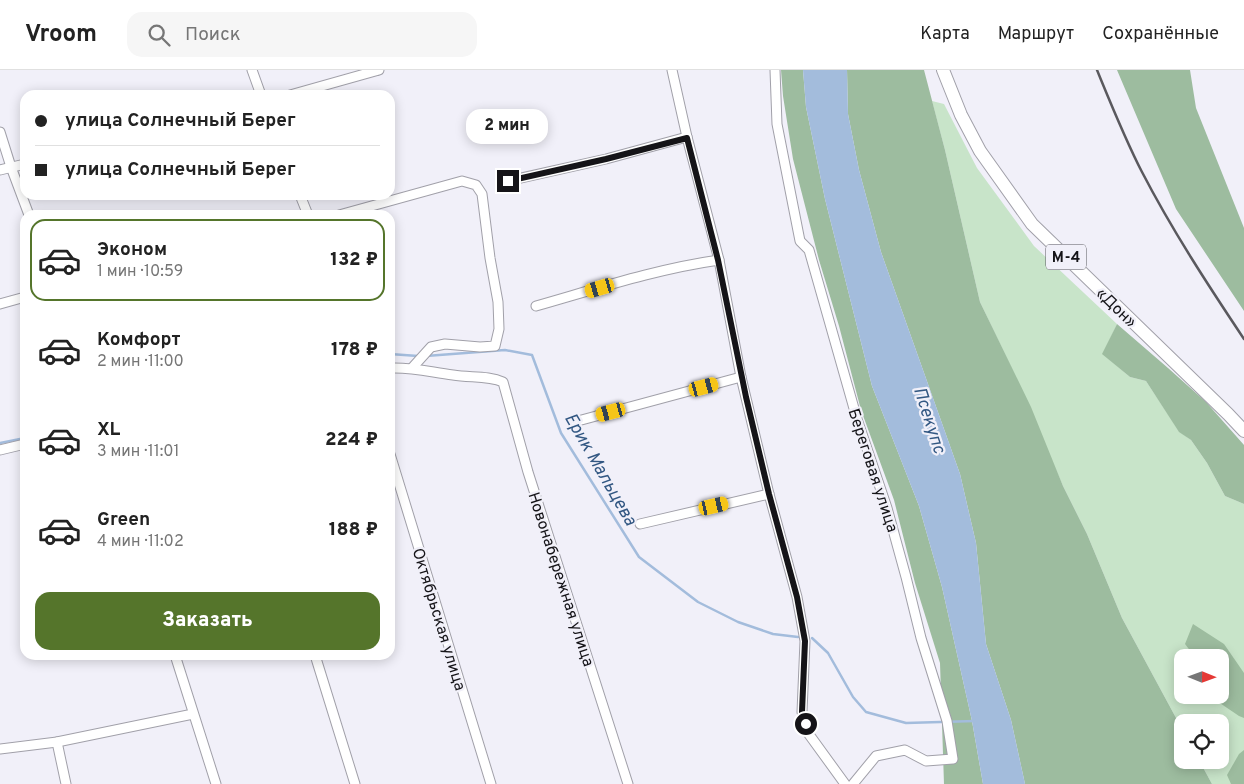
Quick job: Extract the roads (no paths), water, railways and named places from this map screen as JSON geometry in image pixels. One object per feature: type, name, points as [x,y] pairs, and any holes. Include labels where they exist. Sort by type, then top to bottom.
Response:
[{"type":"highway","name":"«Дон»","points":[[943,70],[961,115],[980,151],[1032,224],[1244,431]]},
{"type":"street","points":[[252,70],[259,90]]},
{"type":"street","points":[[308,90],[378,70]]},
{"type":"street","points":[[672,70],[718,260],[741,377],[769,494],[797,597],[805,641],[802,712],[808,734],[845,784]]},
{"type":"street","name":"Береговая улица","points":[[775,70],[777,124],[800,241],[809,250],[857,419],[887,508],[921,638],[947,721],[952,759],[926,761],[905,750],[876,756],[854,784]]},
{"type":"street","points":[[0,132],[20,191]]},
{"type":"street","points":[[508,181],[687,138]]},
{"type":"street","points":[[0,170],[20,165]]},
{"type":"street","points":[[395,200],[462,181],[476,185],[482,194],[498,302],[499,329],[495,346],[480,347],[446,344],[431,347],[412,368],[395,368]]},
{"type":"street","points":[[357,210],[393,200]]},
{"type":"street","points":[[536,306],[632,278],[718,260]]},
{"type":"street","points":[[0,304],[20,298]]},
{"type":"street","name":"Новонабережная улица","points":[[412,368],[454,376],[495,378],[503,382],[528,472],[628,784]]},
{"type":"street","points":[[574,422],[741,377]]},
{"type":"street","points":[[0,450],[20,445]]},
{"type":"street","name":"Октябрьская улица","points":[[395,470],[491,784]]},
{"type":"street","points":[[640,524],[769,494]]},
{"type":"street","points":[[177,660],[216,784]]},
{"type":"street","points":[[317,660],[354,784]]},
{"type":"street","points":[[0,749],[57,742],[194,714]]},
{"type":"street","points":[[57,742],[66,784]]},
{"type":"water","name":"Псекупс","points":[[803,70],[847,70],[848,114],[859,170],[881,252],[960,474],[976,543],[986,644],[1011,720],[1025,784],[983,784],[972,721],[942,587],[919,506],[872,386],[825,199],[806,107]]},
{"type":"waterway","name":"Ерик Мальцева","points":[[426,356],[505,350],[532,355],[561,433],[639,557],[698,602],[738,622],[773,634],[798,637]]},
{"type":"waterway","name":"Ерик Мальцева","points":[[395,354],[418,356]]},
{"type":"waterway","name":"Ерик Мальцева","points":[[0,443],[20,439]]},
{"type":"waterway","name":"Ерик Мальцева","points":[[812,638],[828,653],[853,697],[866,712],[906,723],[975,721]]},
{"type":"railway","points":[[1097,70],[1118,121],[1154,194],[1191,257],[1244,339]]}]
